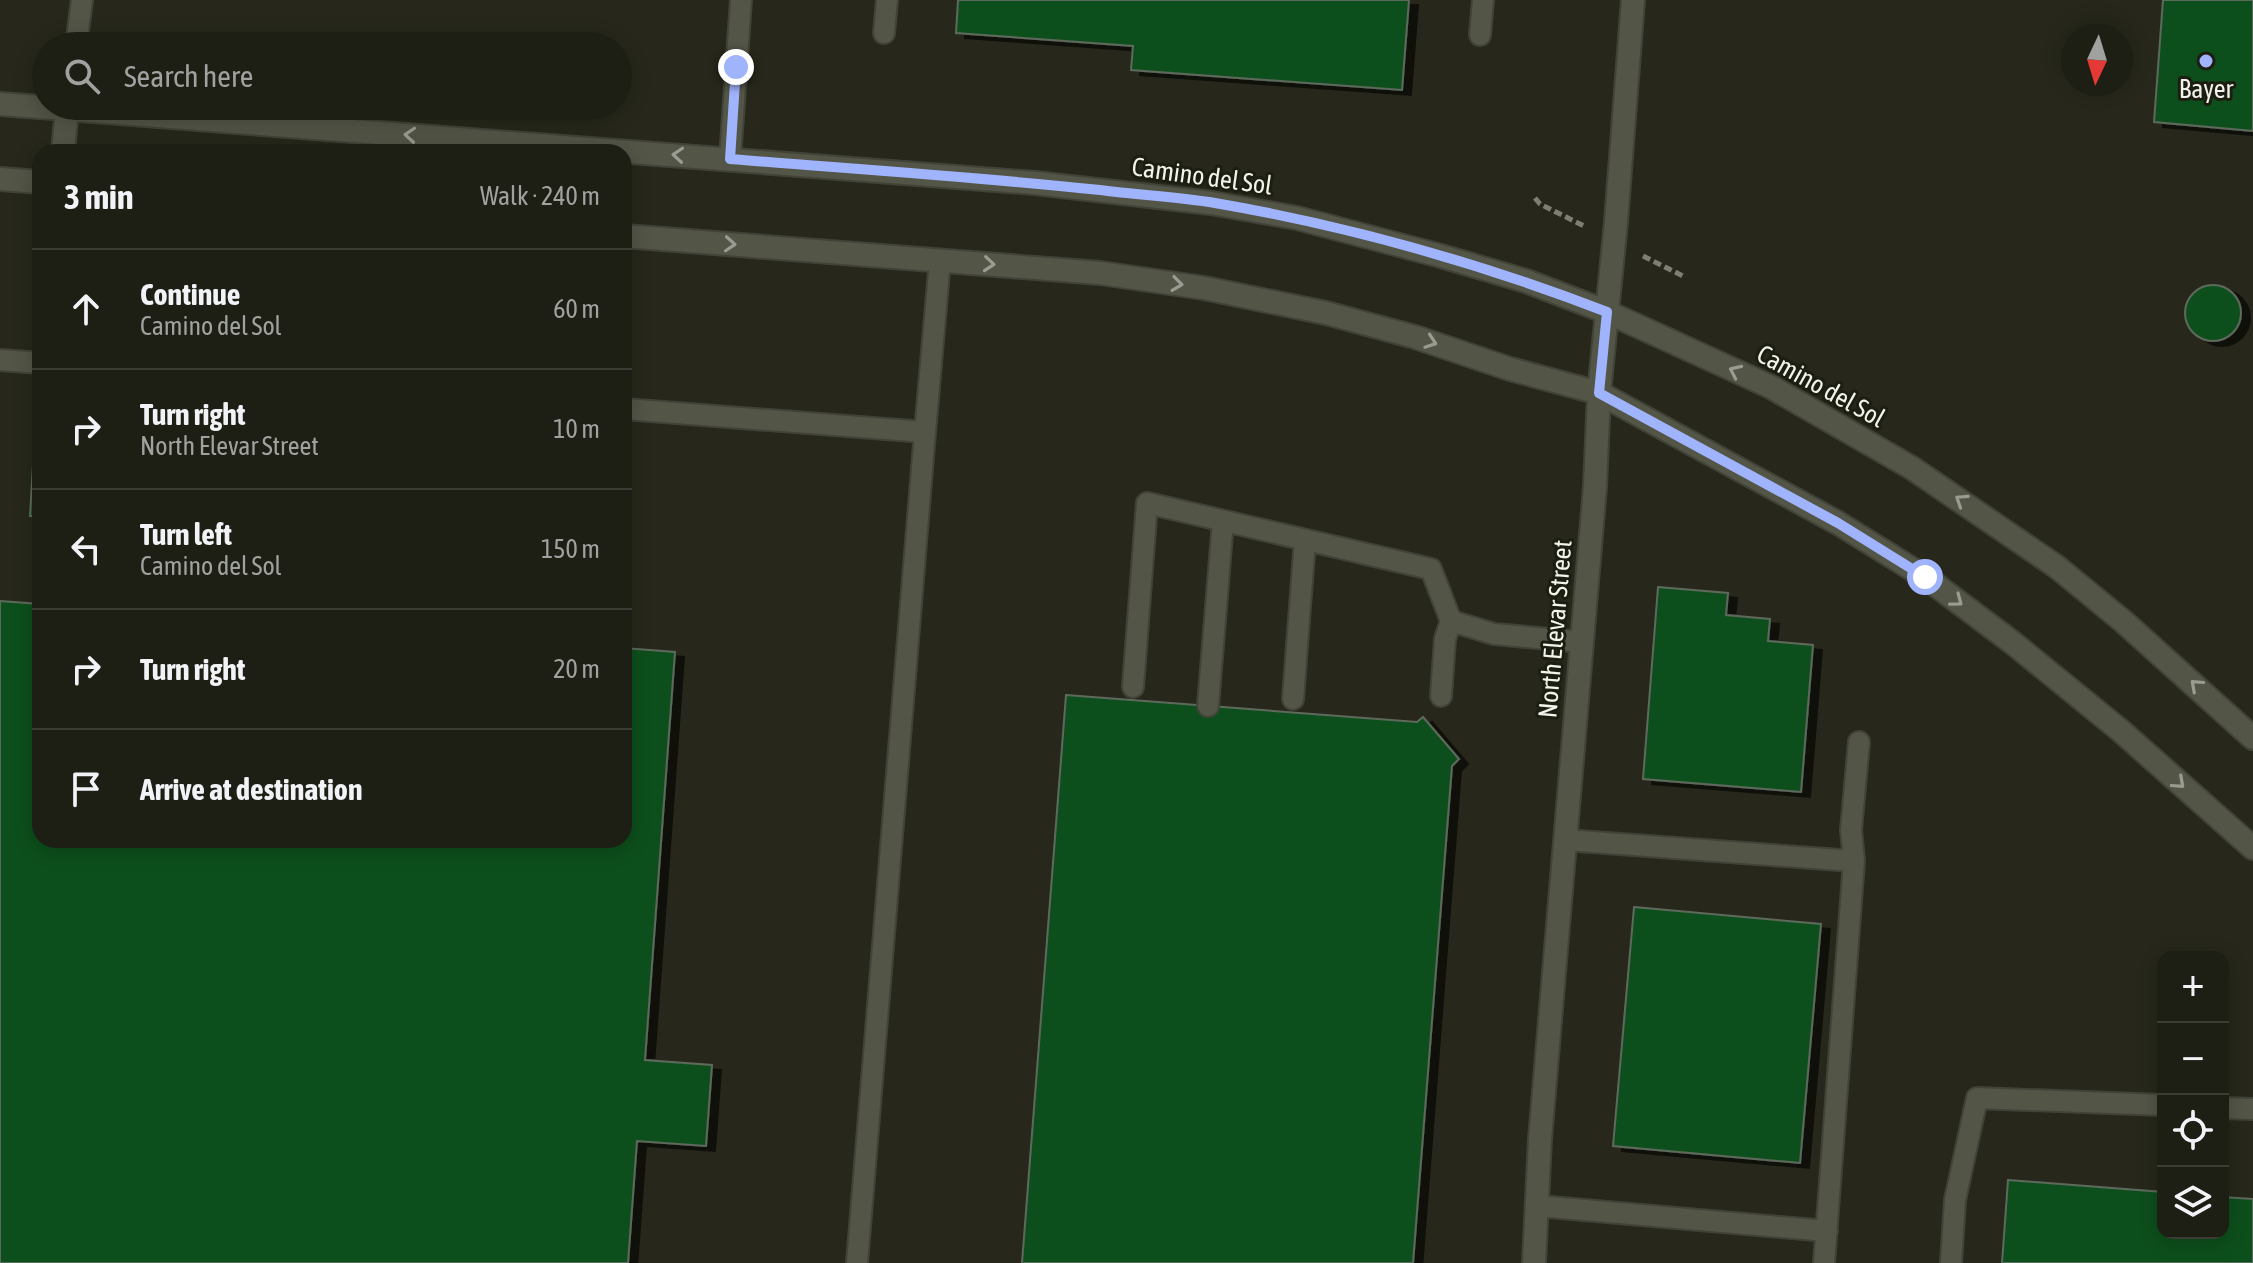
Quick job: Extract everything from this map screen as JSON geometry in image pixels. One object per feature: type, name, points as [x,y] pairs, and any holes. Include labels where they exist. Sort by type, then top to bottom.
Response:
[{"type":"street","name":"North Elevar Street","points":[[1534,1263],[1540,1139],[1633,0]]},
{"type":"street","name":"Camino del Sol","points":[[0,104],[32,105]]},
{"type":"street","points":[[64,144],[66,120]]},
{"type":"street","name":"Camino del Sol","points":[[233,120],[539,144]]},
{"type":"street","name":"Camino del Sol","points":[[632,151],[1035,183],[1211,203],[1297,218],[1382,239],[1526,281],[1607,312],[1771,387],[1912,468],[2057,567],[2124,622],[2253,738]]},
{"type":"street","points":[[0,179],[32,181]]},
{"type":"street","points":[[632,237],[1100,273],[1219,291],[1326,313],[1599,393],[1838,523],[1925,577],[2013,643],[2121,731],[2253,848]]},
{"type":"lane","points":[[78,32],[82,0]]},
{"type":"lane","points":[[730,159],[741,0]]},
{"type":"lane","points":[[884,33],[887,0]]},
{"type":"lane","points":[[1480,35],[1483,0]]},
{"type":"lane","points":[[857,1263],[940,260]]},
{"type":"lane","points":[[0,360],[32,362]]},
{"type":"lane","points":[[632,410],[925,432]]},
{"type":"lane","points":[[1133,687],[1147,503],[1431,569],[1451,621],[1445,639],[1441,696]]},
{"type":"lane","points":[[1208,706],[1223,521]]},
{"type":"lane","points":[[1293,699],[1305,540]]},
{"type":"lane","points":[[1451,621],[1494,634],[1582,642]]},
{"type":"lane","points":[[1824,1263],[1854,861],[1851,830],[1859,742]]},
{"type":"lane","points":[[1565,840],[1854,861]]},
{"type":"lane","points":[[1951,1263],[1955,1200],[1977,1098],[2157,1105]]},
{"type":"lane","points":[[2229,1108],[2253,1109]]},
{"type":"lane","points":[[1538,1206],[1827,1231]]},
{"type":"building","points":[[958,0],[1409,0],[1402,90],[1131,70],[1133,46],[956,33]]},
{"type":"building","name":"Bayer","points":[[2163,0],[2253,0],[2253,131],[2154,122]]},
{"type":"building","points":[[2213,285],[2233,293],[2241,313],[2233,333],[2213,341],[2193,333],[2185,313],[2193,293]]},
{"type":"building","points":[[1658,587],[1728,593],[1726,615],[1770,619],[1768,641],[1813,645],[1801,792],[1643,779]]},
{"type":"building","points":[[0,601],[32,603],[32,848],[632,848],[632,649],[675,652],[645,1060],[712,1065],[706,1146],[637,1141],[628,1263],[0,1263]]},
{"type":"building","points":[[1066,695],[1417,722],[1423,717],[1459,759],[1452,766],[1413,1263],[1022,1263]]},
{"type":"building","points":[[1634,907],[1821,924],[1800,1163],[1613,1146]]},
{"type":"building","points":[[2008,1180],[2157,1192],[2157,1239],[2229,1239],[2229,1197],[2253,1199],[2253,1263],[2002,1263]]},
{"type":"place","name":"Bayer","points":[[2206,61]]},
{"type":"route","points":[[736,67],[730,159],[1035,183],[1211,203],[1297,218],[1526,281],[1607,312],[1599,393],[1838,523],[1925,577]]}]
